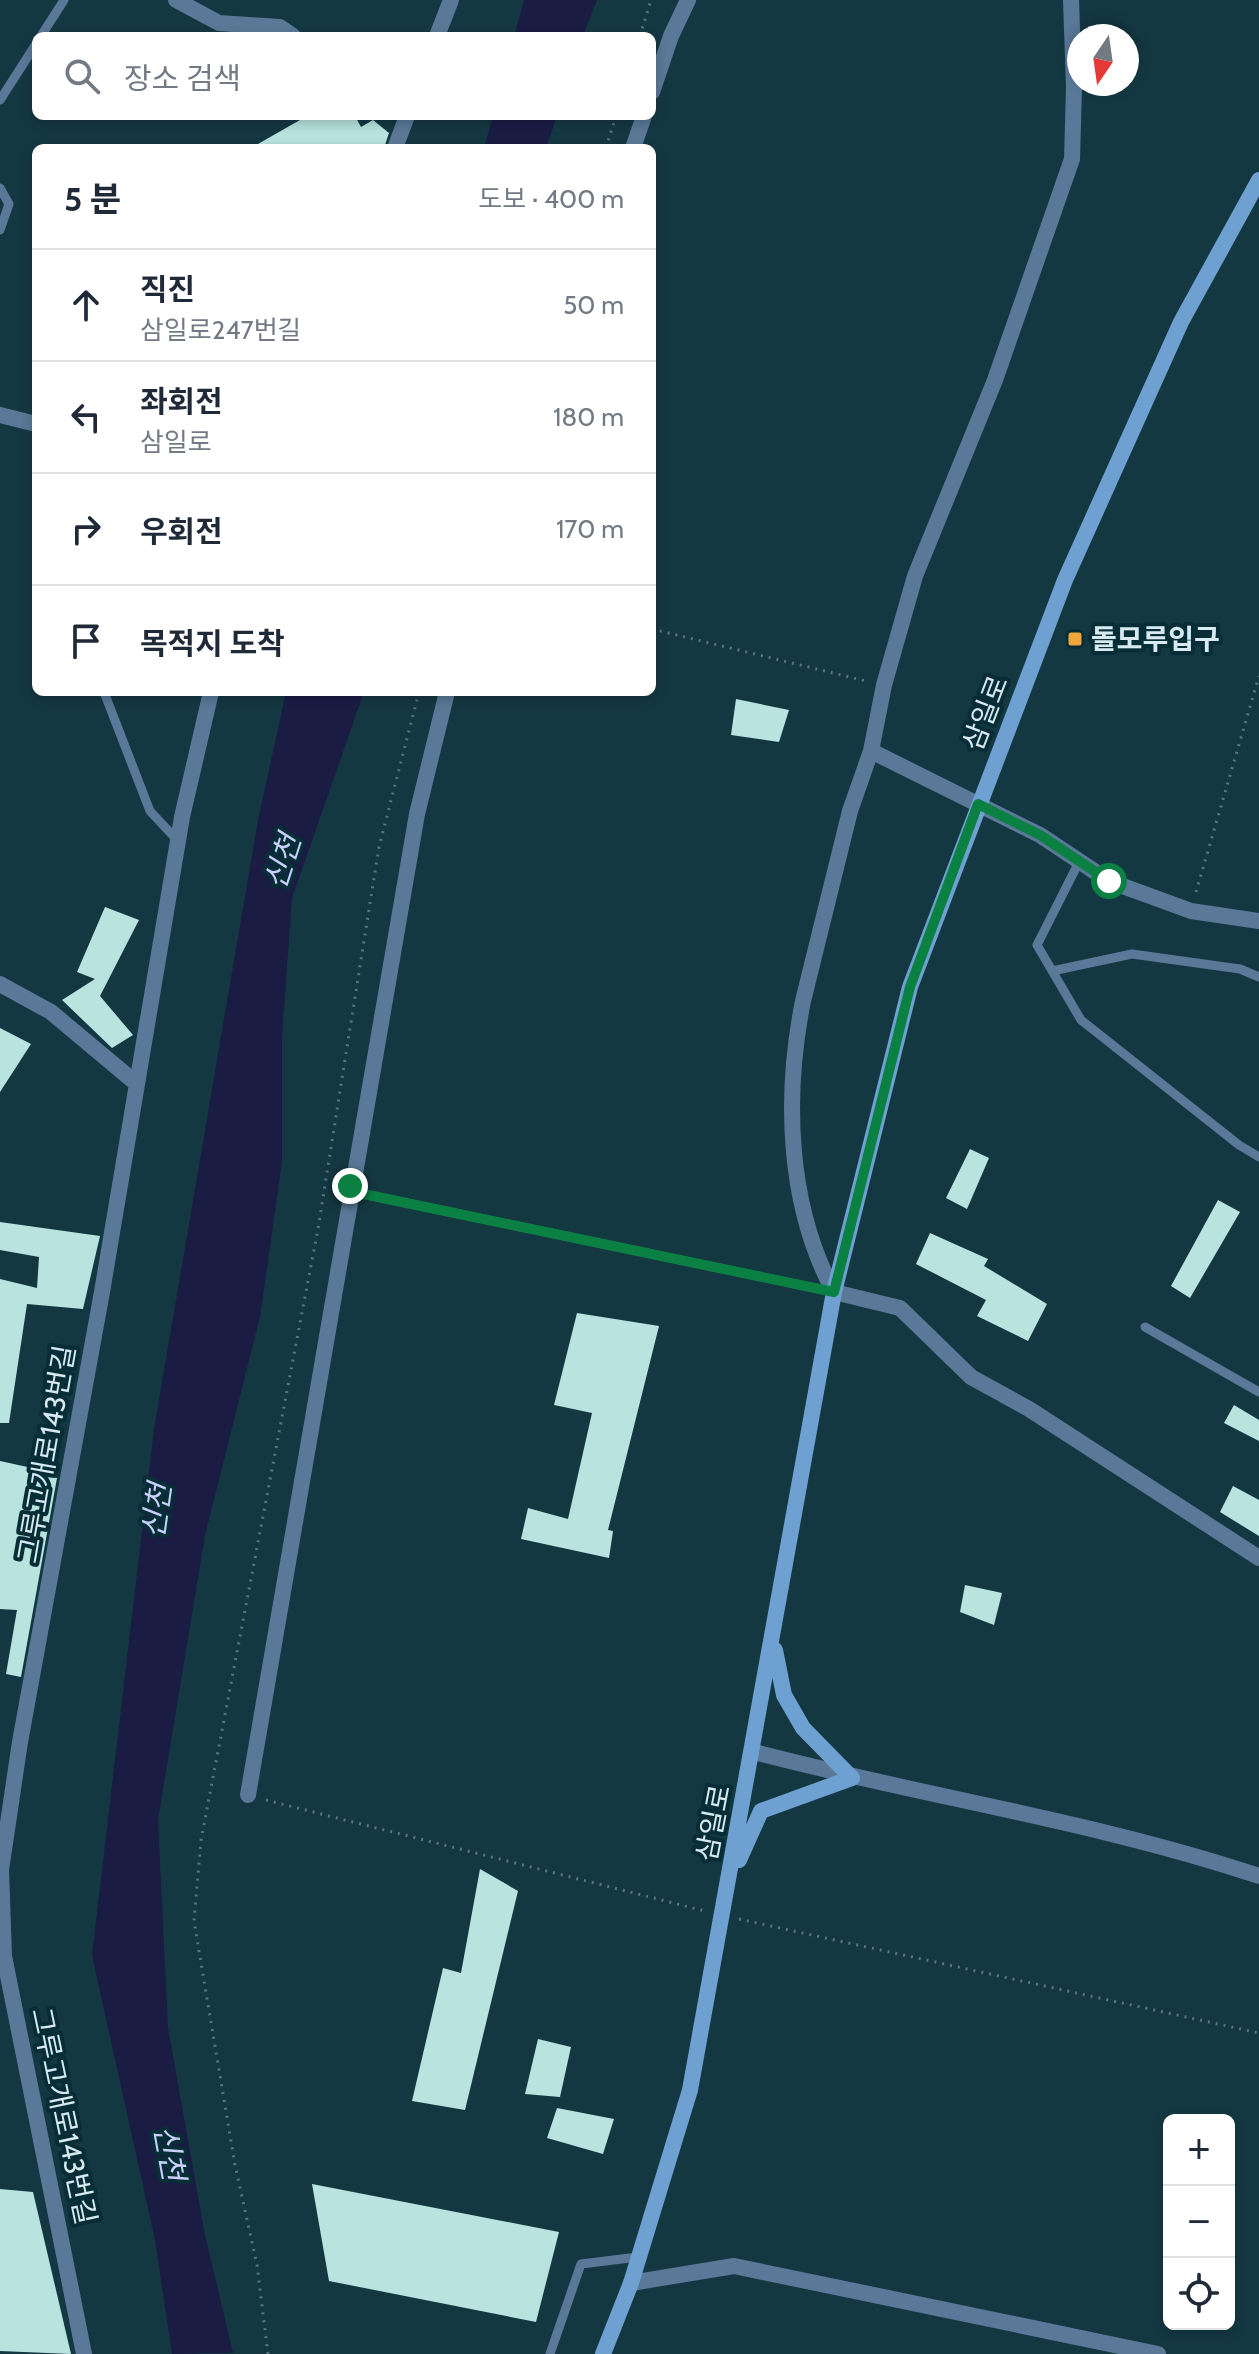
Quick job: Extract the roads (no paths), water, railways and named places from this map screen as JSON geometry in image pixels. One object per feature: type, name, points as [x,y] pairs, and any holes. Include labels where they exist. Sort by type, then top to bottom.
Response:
[{"type":"main road","name":"삼일로","points":[[603,2354],[631,2283],[690,2090],[754,1752],[834,1292],[910,987],[1065,580],[1181,322],[1259,180]]},
{"type":"main road","points":[[728,1883],[761,1811],[852,1778],[803,1728],[784,1695],[773,1639]]},
{"type":"street","points":[[176,0],[219,23],[280,27],[287,32]]},
{"type":"street","points":[[439,32],[451,0]]},
{"type":"street","points":[[656,80],[671,36],[688,0]]},
{"type":"street","points":[[1071,0],[1072,159],[995,380],[915,576],[884,685],[871,751],[850,811],[803,1001],[790,1091],[803,1197],[820,1266],[834,1292],[900,1308],[971,1377],[1029,1409],[1259,1558]]},
{"type":"street","points":[[396,144],[401,120]]},
{"type":"street","points":[[634,144],[643,120]]},
{"type":"street","points":[[0,415],[32,423]]},
{"type":"street","name":"그루고개로143번길","points":[[84,2354],[4,1956],[1,1870],[20,1742],[178,841],[210,696]]},
{"type":"street","points":[[248,1795],[349,1191],[417,814],[446,696]]},
{"type":"street","points":[[871,751],[1040,835],[1109,881],[1191,911],[1259,921]]},
{"type":"street","points":[[0,984],[51,1012],[137,1084]]},
{"type":"street","points":[[754,1752],[852,1778],[1177,1848],[1259,1876]]},
{"type":"street","points":[[631,2283],[734,2266],[1158,2354]]},
{"type":"lane","points":[[44,32],[64,0]]},
{"type":"lane","points":[[0,100],[32,50]]},
{"type":"lane","points":[[0,188],[9,204],[0,230]]},
{"type":"lane","points":[[106,696],[150,811],[178,841]]},
{"type":"lane","points":[[1079,862],[1037,945],[1081,1020],[1239,1145],[1259,1157]]},
{"type":"lane","points":[[1052,971],[1132,954],[1240,969],[1259,977]]},
{"type":"lane","points":[[349,1191],[834,1292]]},
{"type":"lane","points":[[1145,1327],[1259,1392]]},
{"type":"lane","points":[[550,2354],[581,2264],[640,2251]]},
{"type":"water","points":[[524,0],[597,0],[585,32],[515,32]]},
{"type":"water","points":[[492,120],[556,120],[547,144],[485,144]]},
{"type":"water","name":"신천","points":[[285,696],[363,696],[292,898],[282,1036],[282,1162],[260,1317],[205,1535],[158,1820],[168,2028],[205,2235],[233,2353],[172,2354],[155,2240],[92,1955],[154,1429],[258,820]]},
{"type":"place","name":"돌모루입구","points":[[1075,639]]}]
